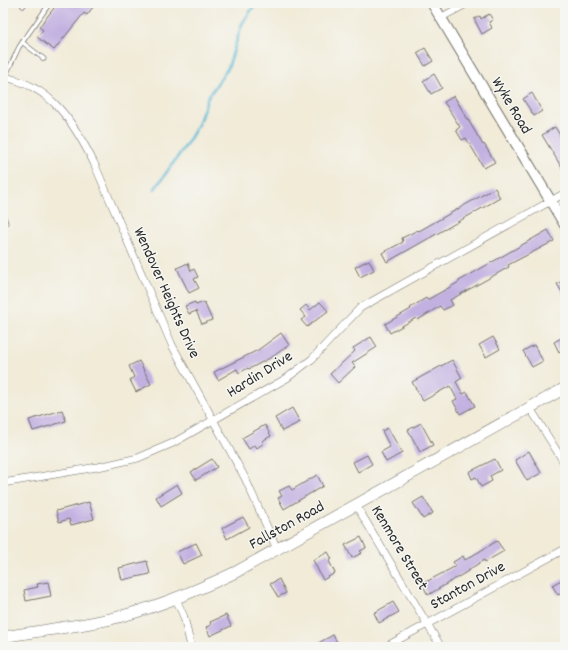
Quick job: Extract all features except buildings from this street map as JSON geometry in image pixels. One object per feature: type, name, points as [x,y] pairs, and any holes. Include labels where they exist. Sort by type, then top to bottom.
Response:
[{"type":"main road","name":"Wyke Road","points":[[432,3],[565,225]]},
{"type":"main road","name":"Fallston Road","points":[[3,637],[107,620],[176,599],[236,572],[565,388]]},
{"type":"street","points":[[440,18],[468,3]]},
{"type":"street","name":"Wendover Heights Drive","points":[[4,77],[33,87],[44,94],[64,113],[80,136],[94,163],[172,346],[245,478],[277,549]]},
{"type":"street","name":"Hardin Drive","points":[[3,483],[103,466],[138,458],[173,443],[288,378],[312,359],[360,308],[565,193]]},
{"type":"street","points":[[530,408],[565,464]]},
{"type":"street","name":"Kenmore Street","points":[[356,505],[441,647]]},
{"type":"street","name":"Stanton Drive","points":[[385,647],[565,549]]},
{"type":"street","points":[[176,599],[184,617],[191,647]]},
{"type":"lane","points":[[4,77],[22,42],[50,3]]},
{"type":"lane","points":[[22,42],[44,59]]},
{"type":"lane","points":[[3,215],[6,223],[3,224]]},
{"type":"waterway","points":[[154,190],[186,145],[198,125],[208,97],[228,68],[242,24],[256,3]]}]
